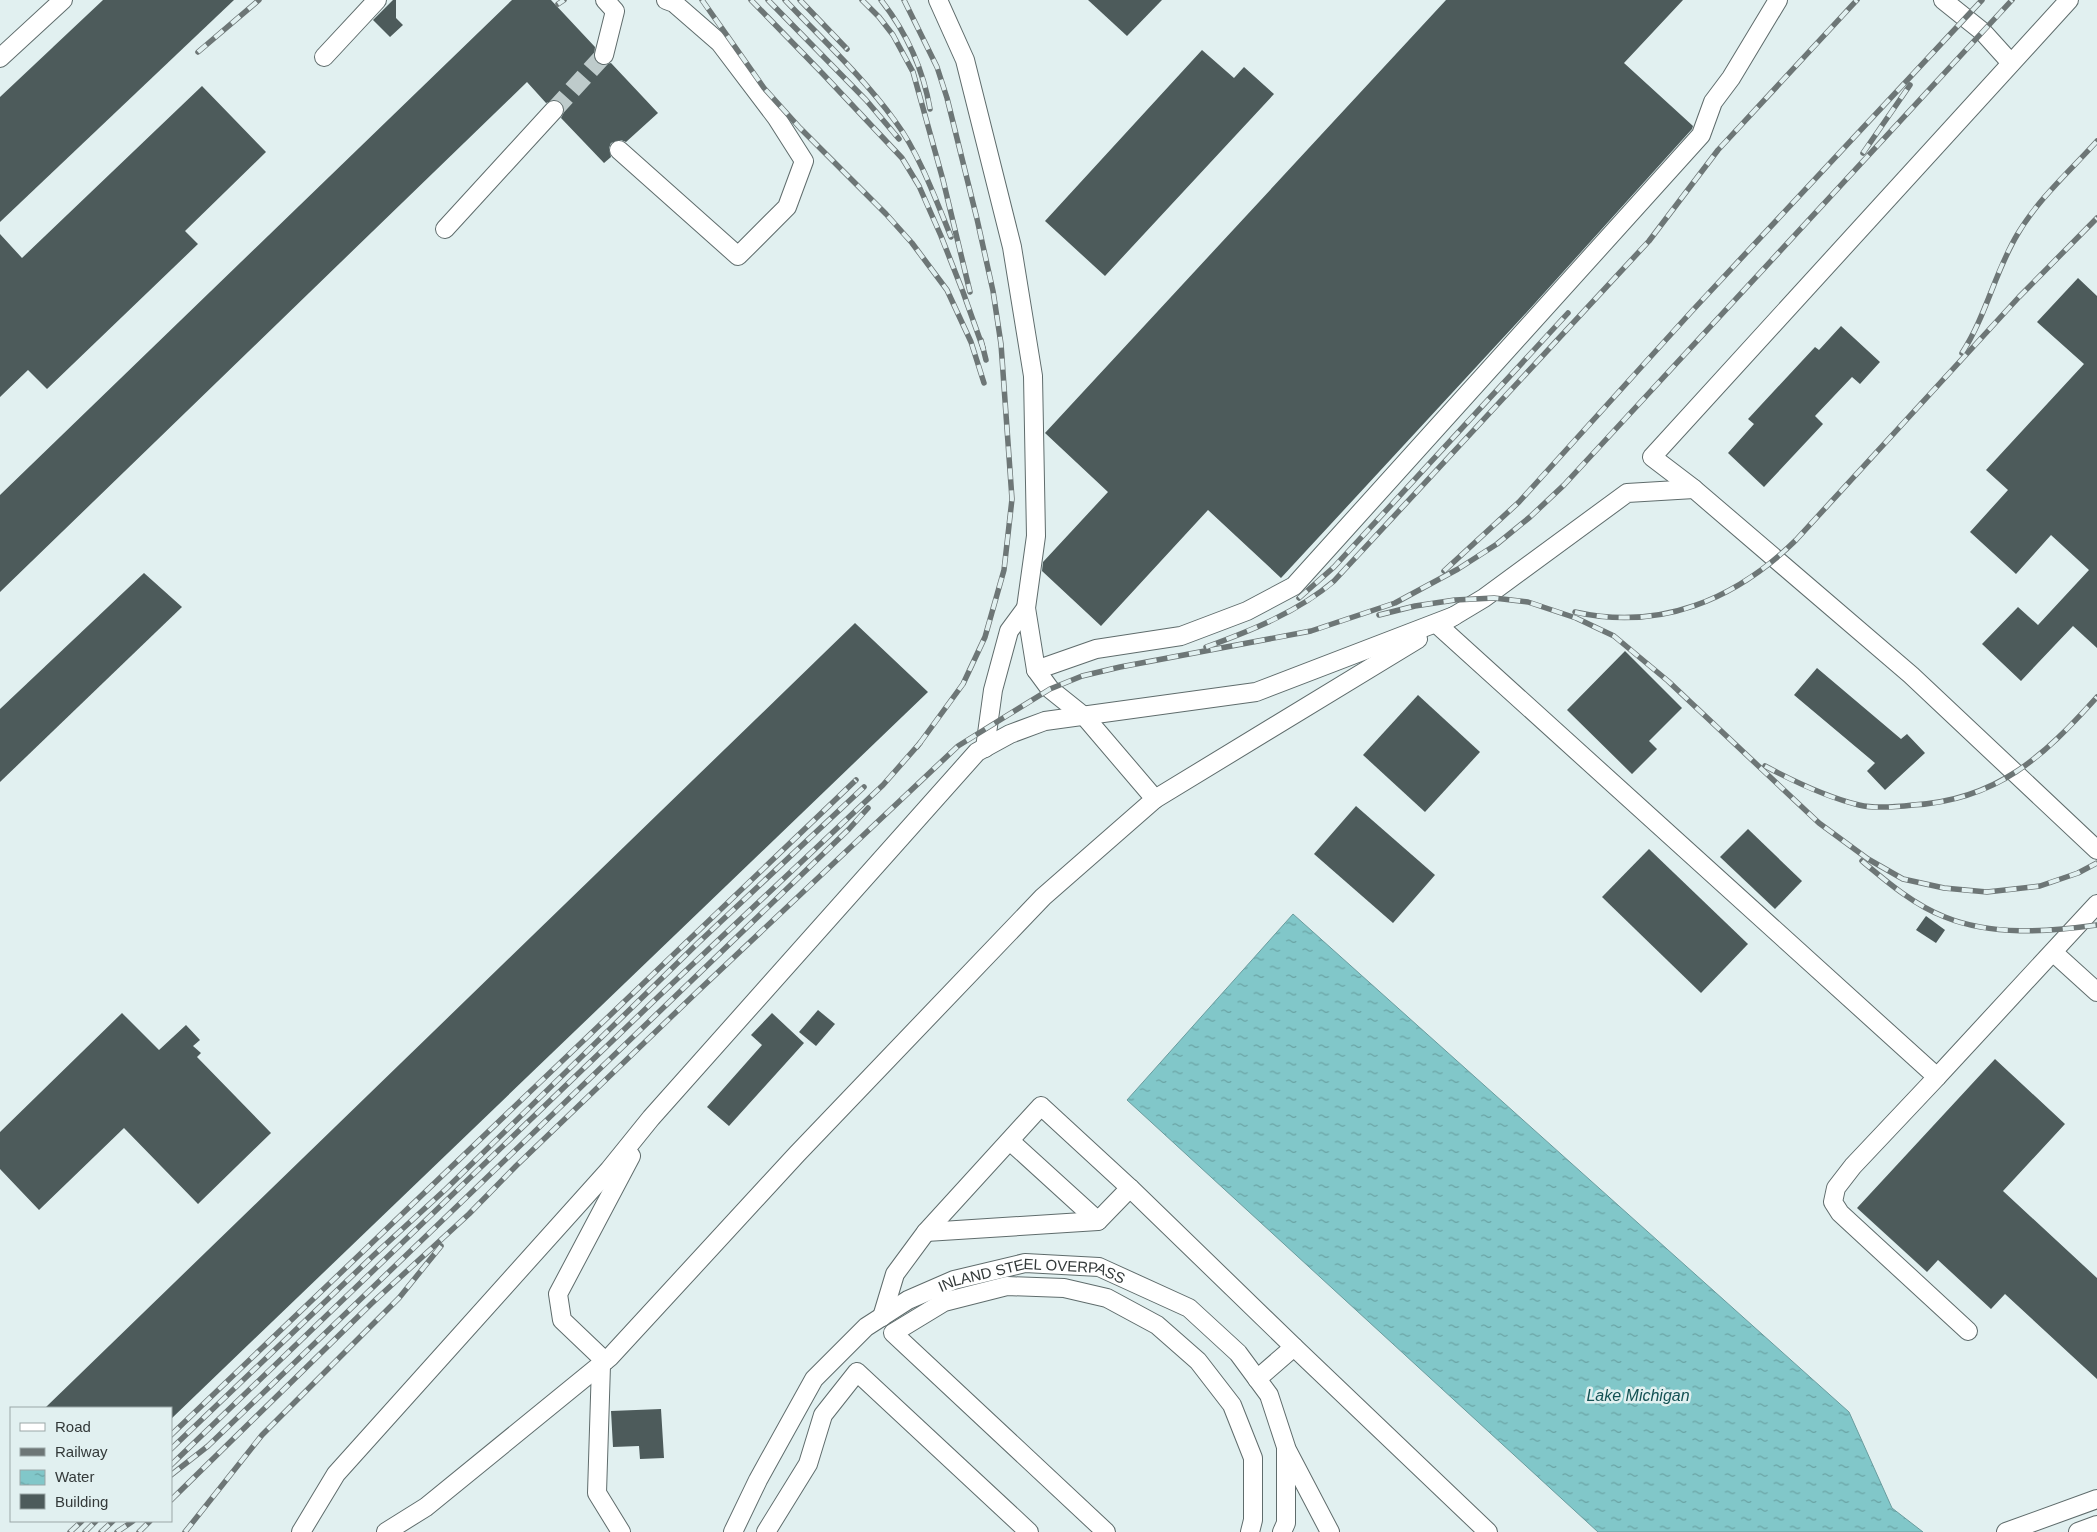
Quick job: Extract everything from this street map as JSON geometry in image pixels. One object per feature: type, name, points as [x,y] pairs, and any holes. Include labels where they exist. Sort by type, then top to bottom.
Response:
[{"type":"street","points":[[0,58],[63,0]]},
{"type":"street","points":[[324,58],[377,0]]},
{"type":"street","points":[[619,150],[738,256],[787,207],[804,161],[776,117],[720,43],[674,3],[666,0]]},
{"type":"street","points":[[938,0],[965,60],[1012,247],[1033,376],[1036,536],[1026,608],[1036,670],[1050,689],[1085,717],[1154,799]]},
{"type":"street","points":[[1036,670],[1096,649],[1181,636],[1247,611],[1294,586],[1702,135],[1713,102],[1731,78],[1778,0]]},
{"type":"street","points":[[1943,0],[1983,32],[2011,63]]},
{"type":"street","points":[[2069,0],[1652,457],[1694,489],[1911,675],[2097,850]]},
{"type":"street","points":[[604,55],[615,4]]},
{"type":"street","points":[[445,229],[554,110]]},
{"type":"street","points":[[386,1532],[426,1507],[603,1363],[797,1154],[1043,897],[1154,799],[1484,598],[1627,493],[1694,489]]},
{"type":"street","points":[[984,748],[993,690],[1009,631],[1026,608]]},
{"type":"street","points":[[301,1532],[336,1474],[609,1170],[651,1118],[977,752],[1010,734],[1045,721],[1256,692],[1454,616]]},
{"type":"street","points":[[1439,626],[1937,1077]]},
{"type":"street","points":[[1968,1331],[1840,1213],[1833,1202],[1836,1188],[1853,1166],[2054,953],[2097,904]]},
{"type":"street","points":[[2054,953],[2097,992]]},
{"type":"street","points":[[882,1317],[895,1274],[926,1232],[1041,1106],[1130,1188],[1488,1532]]},
{"type":"street","points":[[621,1532],[597,1493],[603,1363],[562,1320],[558,1294],[651,1118]]},
{"type":"street","points":[[1010,1142],[1098,1221]]},
{"type":"street","points":[[926,1232],[1098,1221],[1130,1188]]},
{"type":"street","name":"INLAND STEEL OVERPASS","points":[[733,1532],[758,1480],[814,1379],[866,1327],[908,1300],[954,1280],[1025,1263],[1099,1267],[1188,1308],[1238,1353],[1269,1395],[1286,1447],[1286,1523],[1282,1532]]},
{"type":"street","points":[[1106,1532],[893,1332],[944,1302],[1007,1286],[1064,1288],[1107,1298],[1157,1326],[1198,1361],[1232,1405],[1253,1458],[1253,1520],[1250,1532]]},
{"type":"street","points":[[1257,1379],[1294,1347]]},
{"type":"street","points":[[766,1532],[808,1464],[823,1415],[857,1372],[1030,1532]]},
{"type":"street","points":[[1286,1447],[1330,1532]]},
{"type":"street","points":[[2006,1532],[2097,1499]]},
{"type":"street","points":[[2078,1532],[2097,1525]]},
{"type":"water","name":"Lake Michigan","points":[[1293,914],[1849,1412],[1892,1508],[1923,1532],[1598,1532],[1127,1100]]},
{"type":"building","points":[[103,0],[234,0],[0,222],[0,97]]},
{"type":"building","points":[[393,0],[396,0],[396,18],[403,25],[390,37],[373,20]]},
{"type":"building","points":[[512,0],[551,0],[595,47],[594,57],[596,62],[602,65],[611,63],[658,113],[626,142],[621,140],[611,143],[609,148],[611,157],[604,163],[561,118],[564,112],[561,103],[556,100],[546,103],[527,82],[0,592],[0,495]]},
{"type":"building","points":[[1088,0],[1162,0],[1127,36]]},
{"type":"building","points":[[1446,0],[1683,0],[1624,63],[1693,126],[1692,129],[1527,312],[1281,578],[1208,510],[1101,626],[1042,571],[1043,562],[1108,492],[1045,433]]},
{"type":"building","points":[[1202,50],[1234,78],[1244,67],[1274,94],[1105,276],[1045,221]]},
{"type":"building","points":[[202,86],[266,152],[185,231],[198,244],[47,389],[28,370],[0,397],[0,234],[22,258]]},
{"type":"building","points":[[2078,278],[2097,296],[2097,648],[2073,626],[2021,681],[1982,644],[2018,607],[2038,625],[2089,570],[2051,535],[2016,574],[1970,532],[2008,490],[1986,470],[2084,364],[2037,322]]},
{"type":"building","points":[[1841,326],[1880,362],[1860,384],[1852,377],[1815,416],[1823,424],[1764,487],[1728,453],[1754,424],[1748,419],[1815,347],[1819,350]]},
{"type":"building","points":[[144,573],[182,607],[0,782],[0,709]]},
{"type":"building","points":[[855,623],[928,692],[172,1418],[172,1407],[46,1407]]},
{"type":"building","points":[[1625,651],[1682,708],[1649,741],[1657,749],[1632,774],[1567,710]]},
{"type":"building","points":[[1817,668],[1901,739],[1907,734],[1925,753],[1885,790],[1867,771],[1875,763],[1794,695]]},
{"type":"building","points":[[1418,695],[1480,752],[1425,812],[1363,755]]},
{"type":"building","points":[[1356,806],[1435,875],[1393,923],[1314,854]]},
{"type":"building","points":[[1748,829],[1802,881],[1775,909],[1720,857]]},
{"type":"building","points":[[1649,849],[1748,944],[1701,993],[1602,897]]},
{"type":"building","points":[[1926,916],[1945,930],[1936,943],[1916,930]]},
{"type":"building","points":[[818,1010],[835,1024],[816,1046],[799,1032]]},
{"type":"building","points":[[122,1013],[159,1050],[186,1025],[200,1040],[193,1046],[201,1053],[197,1057],[271,1133],[198,1204],[124,1128],[39,1210],[0,1169],[0,1132]]},
{"type":"building","points":[[772,1013],[804,1043],[729,1126],[707,1107],[762,1045],[751,1035]]},
{"type":"building","points":[[1995,1059],[2065,1124],[2003,1191],[2097,1278],[2097,1379],[2005,1294],[1991,1309],[1938,1260],[1927,1272],[1857,1208]]},
{"type":"building","points":[[661,1409],[664,1458],[640,1459],[639,1446],[613,1447],[611,1411]]},
{"type":"tunnel","points":[[554,110],[604,55]]},
{"type":"railway","points":[[198,52],[259,0]]},
{"type":"railway","points":[[558,4],[564,0]]},
{"type":"railway","points":[[702,0],[764,88],[800,128],[886,214],[912,243],[947,290],[971,342],[984,383]]},
{"type":"railway","points":[[751,0],[902,158],[919,186],[941,236],[983,348]]},
{"type":"railway","points":[[768,0],[866,100],[899,139]]},
{"type":"railway","points":[[785,0],[856,74],[895,121],[912,147],[951,237]]},
{"type":"railway","points":[[800,0],[847,49]]},
{"type":"railway","points":[[862,0],[893,35],[913,72],[943,180],[970,292]]},
{"type":"railway","points":[[881,0],[906,38],[912,51],[923,79],[930,109]]},
{"type":"railway","points":[[904,0],[937,67],[947,98],[993,291],[1001,344],[1012,499],[1004,570],[985,637],[963,684],[917,747]]},
{"type":"railway","points":[[1206,647],[1273,620],[1305,602],[1334,581],[1649,241],[1718,150],[1857,0]]},
{"type":"railway","points":[[1444,571],[1519,502],[1692,311],[1982,0]]},
{"type":"railway","points":[[172,1499],[371,1304],[469,1214],[516,1166],[696,993],[958,746],[1050,689],[1082,676],[1120,667],[1311,631],[1395,603],[1458,569],[1497,544],[1530,517],[1564,485],[2012,0]]},
{"type":"railway","points":[[1863,153],[1910,85]]},
{"type":"railway","points":[[1962,353],[1978,324],[2009,249],[2025,222],[2044,197],[2097,141]]},
{"type":"railway","points":[[1575,612],[1606,617],[1637,617],[1666,613],[1694,606],[1722,594],[1748,579],[1772,561],[1796,540],[2019,297],[2097,218]]},
{"type":"railway","points":[[1299,598],[1334,567],[1568,313]]},
{"type":"railway","points":[[981,340],[986,360]]},
{"type":"railway","points":[[1379,615],[1415,606],[1455,600],[1494,598],[1528,602],[1576,618],[1614,636],[1668,681],[1819,823],[1868,859],[1903,879],[1944,888],[1987,892],[2040,886],[2078,873],[2097,863]]},
{"type":"railway","points":[[1765,766],[1811,789],[1859,805],[1886,807],[1943,801],[1970,794],[2016,772],[2057,738],[2097,697]]},
{"type":"railway","points":[[172,1464],[659,996],[883,785],[920,743]]},
{"type":"railway","points":[[172,1434],[856,780]]},
{"type":"railway","points":[[172,1448],[374,1255],[446,1189],[698,943],[864,787]]},
{"type":"railway","points":[[172,1474],[208,1446],[849,829],[868,808]]},
{"type":"railway","points":[[1862,861],[1912,900],[1945,917],[1963,923],[2001,930],[2020,931],[2097,925]]},
{"type":"railway","points":[[185,1532],[262,1435],[399,1298],[441,1246]]},
{"type":"railway","points":[[70,1532],[81,1522]]},
{"type":"railway","points":[[85,1532],[95,1522]]},
{"type":"railway","points":[[101,1532],[112,1522]]},
{"type":"railway","points":[[117,1532],[132,1522]]},
{"type":"railway","points":[[139,1532],[149,1522]]}]
